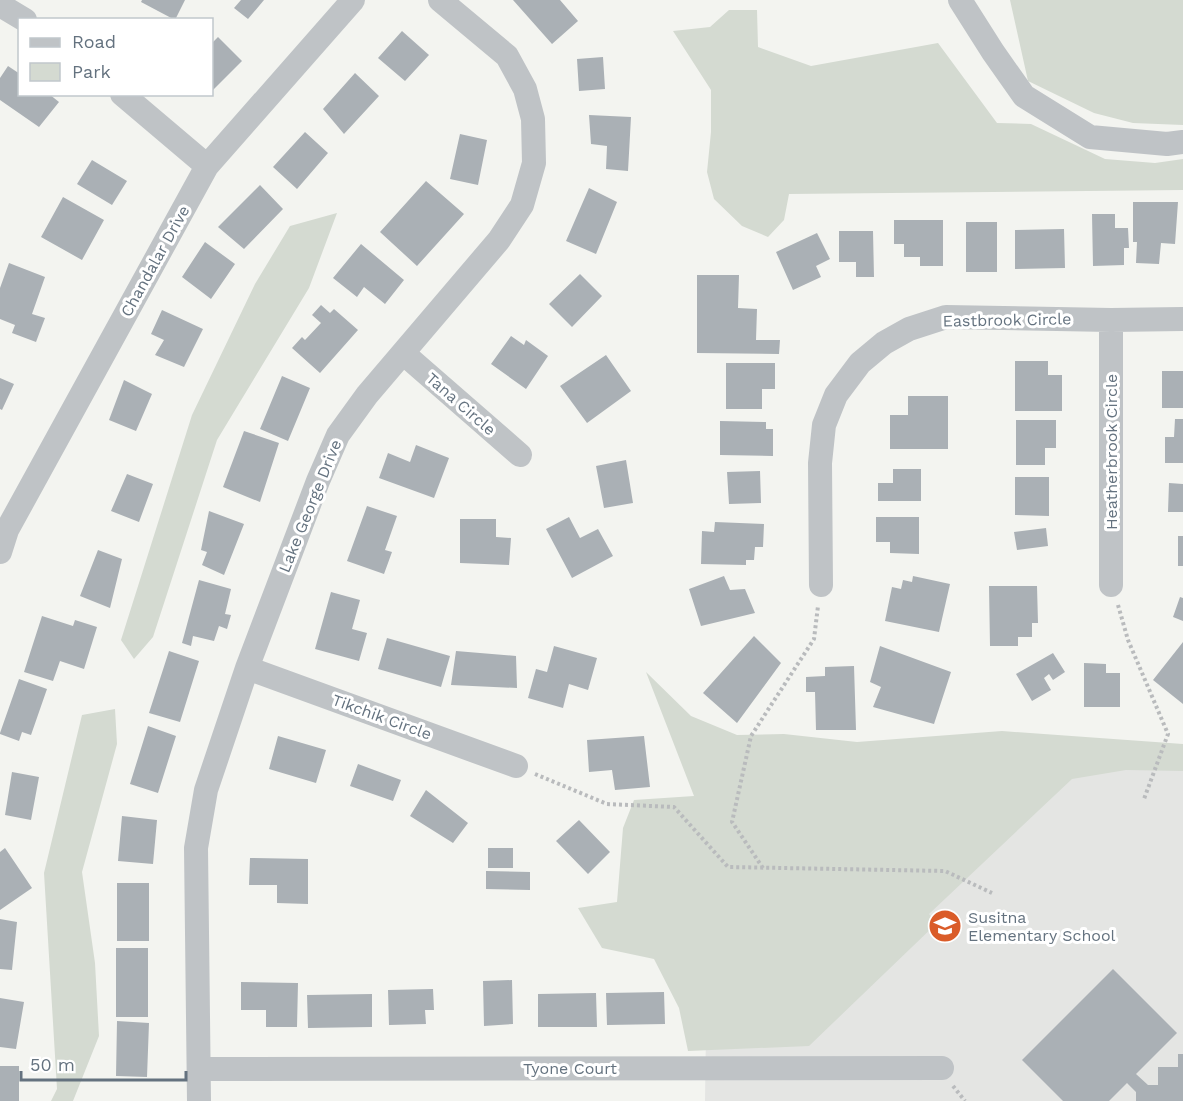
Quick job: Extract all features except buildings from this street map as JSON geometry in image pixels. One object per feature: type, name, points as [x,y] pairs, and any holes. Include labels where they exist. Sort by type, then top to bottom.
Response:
[{"type":"street","name":"Chandalar Drive","points":[[0,552],[7,530],[207,166],[353,0]]},
{"type":"street","name":"Lake George Drive","points":[[199,1101],[196,848],[206,790],[247,668],[318,481],[338,435],[367,395],[499,240],[522,205],[534,163],[533,119],[525,89],[507,56],[440,0]]},
{"type":"street","points":[[960,0],[1024,96],[1090,137],[1167,144],[1183,142]]},
{"type":"street","points":[[0,5],[22,18]]},
{"type":"street","points":[[124,96],[207,166]]},
{"type":"street","name":"Eastbrook Circle","points":[[821,585],[820,463],[824,425],[836,395],[860,363],[884,343],[909,329],[946,317],[1183,319]]},
{"type":"street","name":"Heatherbrook Circle","points":[[1110,320],[1111,585]]},
{"type":"street","name":"Tana Circle","points":[[403,353],[520,455]]},
{"type":"street","name":"Tikchik Circle","points":[[247,668],[516,766]]},
{"type":"street","name":"Tyone Court","points":[[199,1069],[942,1068]]},
{"type":"path","points":[[763,867],[732,822],[751,736],[814,639],[821,585]]},
{"type":"path","points":[[1111,585],[1128,640],[1168,734],[1144,799]]},
{"type":"path","points":[[516,766],[607,804],[674,807],[728,867],[945,871],[992,892]]},
{"type":"shaded area","name":"Susitna Elementary School","points":[[710,745],[1183,752],[1183,1101],[705,1101]]},
{"type":"green space","points":[[1010,0],[1183,0],[1183,125],[1133,123],[1094,113],[1028,81]]},
{"type":"green space","points":[[729,10],[757,10],[758,47],[811,66],[938,43],[997,123],[1031,124],[1105,159],[1155,163],[1183,159],[1183,190],[789,194],[784,220],[768,237],[742,226],[714,199],[707,172],[711,132],[711,90],[673,31],[710,27]]},
{"type":"green space","points":[[337,213],[309,288],[217,440],[153,637],[134,659],[121,640],[192,415],[255,284],[290,226]]},
{"type":"green space","points":[[646,672],[691,716],[737,735],[784,734],[857,742],[1002,731],[1183,744],[1183,771],[1126,770],[1072,779],[929,914],[937,923],[809,1046],[688,1051],[679,1008],[654,959],[602,948],[578,908],[617,902],[623,828],[634,800],[694,796]]},
{"type":"green space","points":[[115,709],[117,744],[82,872],[95,963],[99,1036],[73,1101],[51,1101],[57,1089],[44,873],[82,715]]},
{"type":"place","name":"Susitna Elementary School","points":[[945,926]]}]
